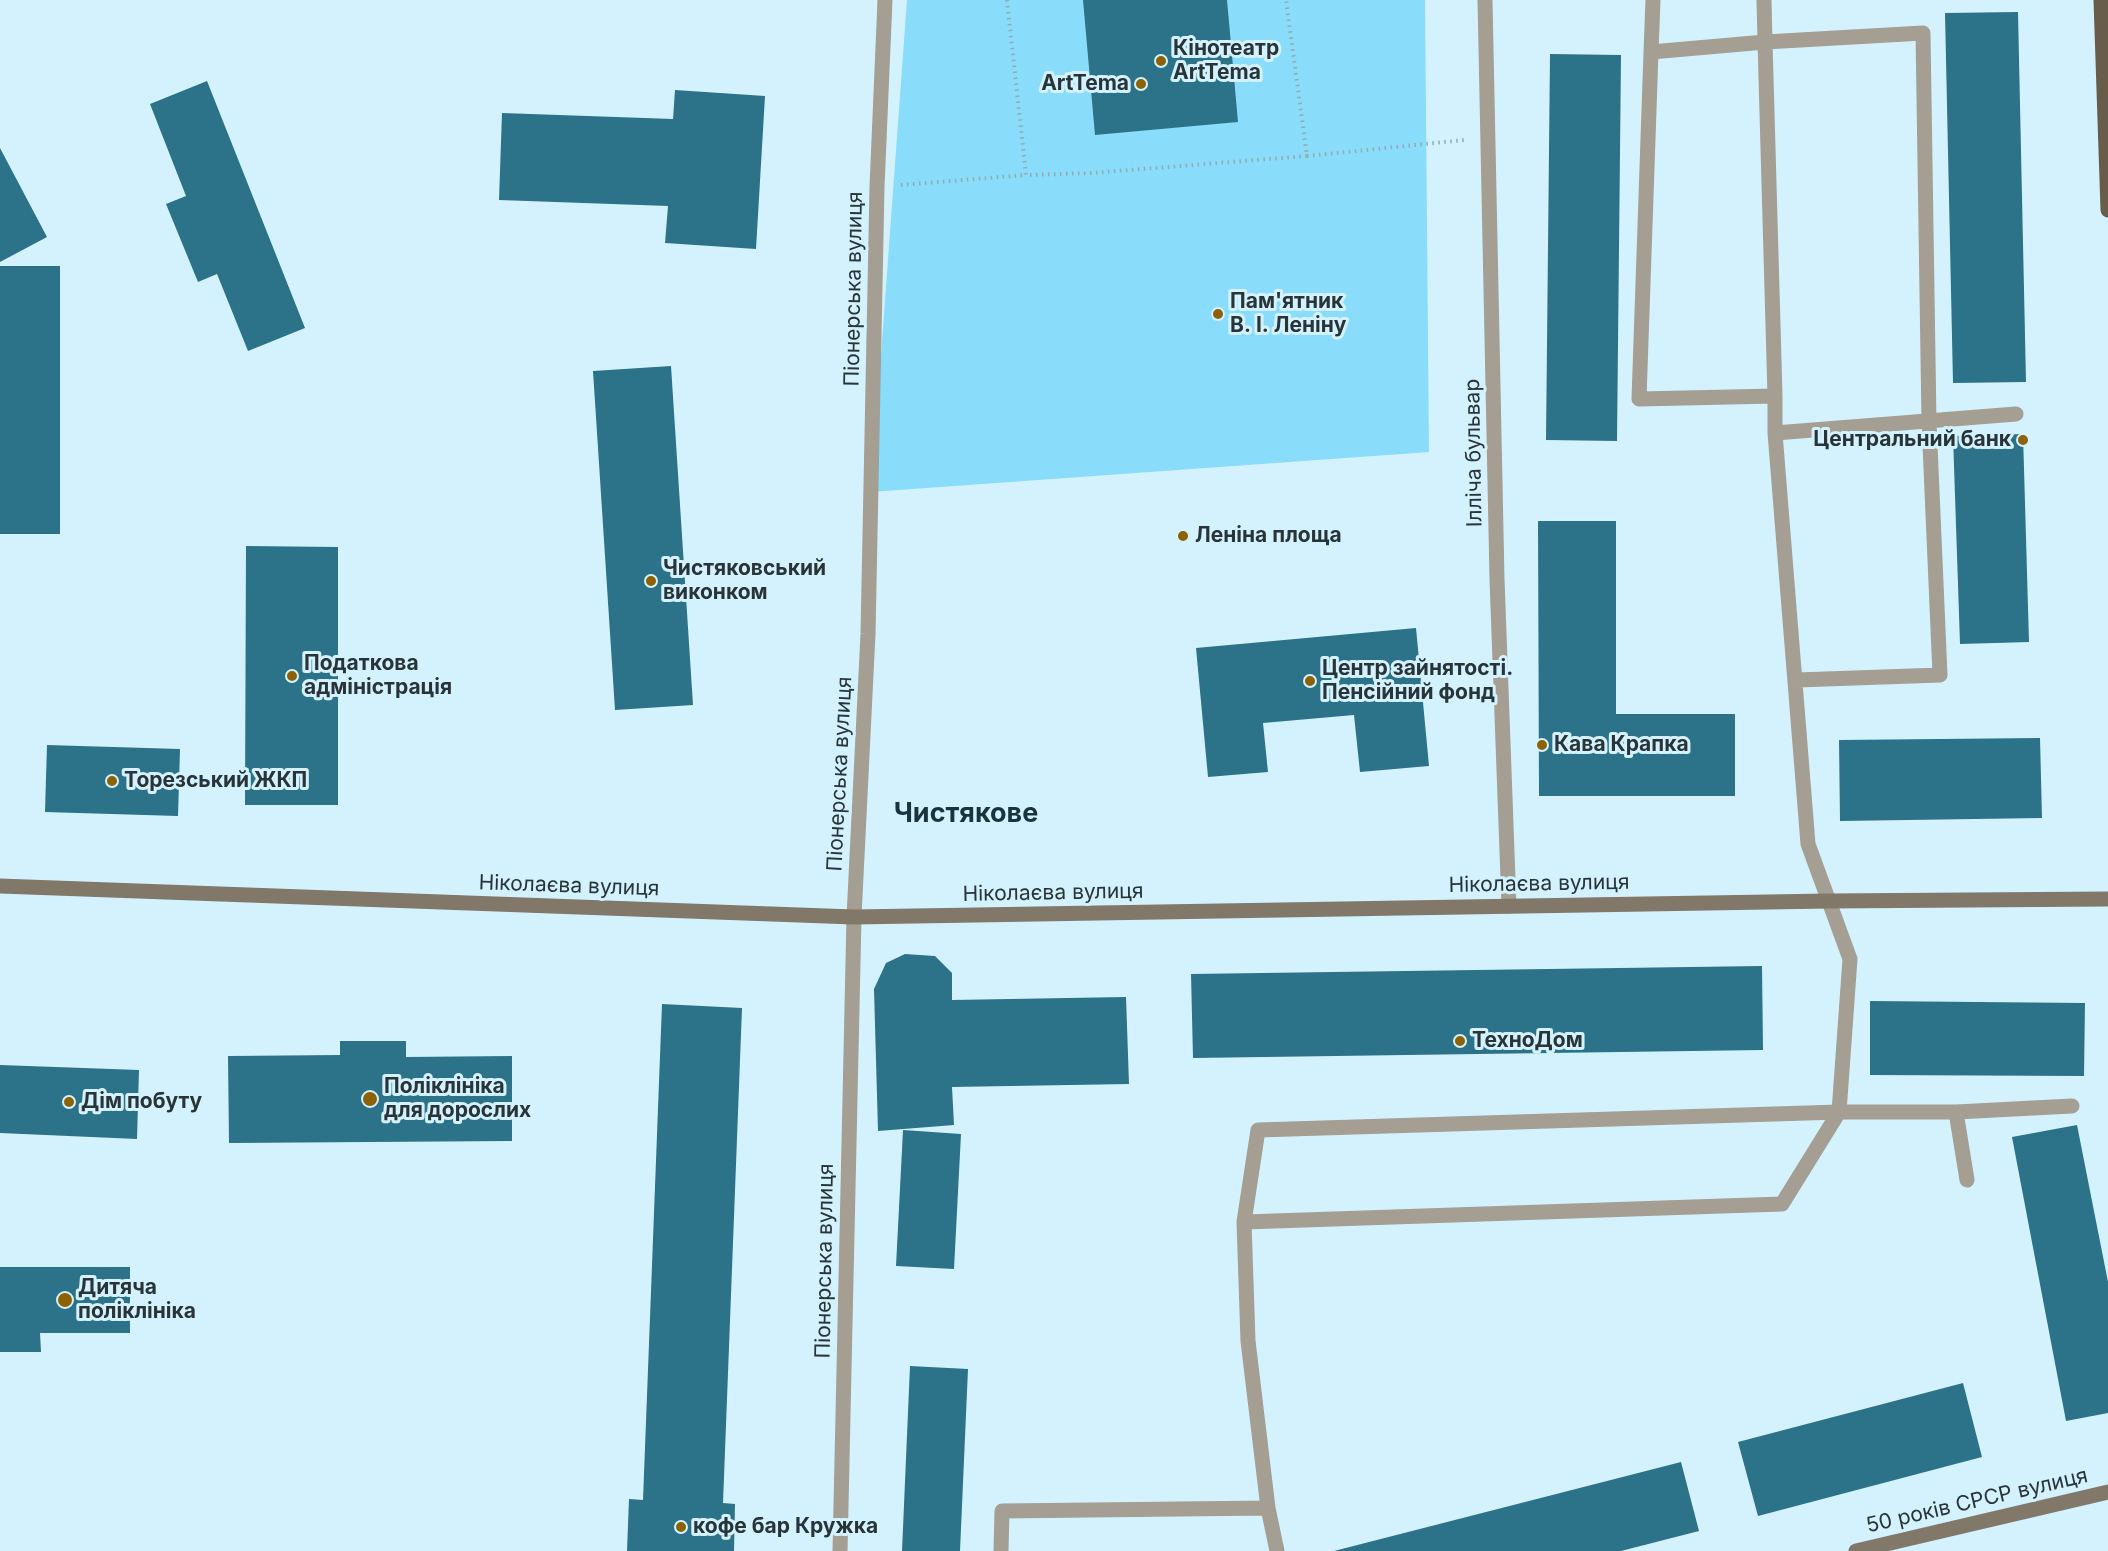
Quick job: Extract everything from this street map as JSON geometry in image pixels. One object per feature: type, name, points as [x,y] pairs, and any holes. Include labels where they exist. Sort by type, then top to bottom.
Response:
[{"type":"main road","points":[[2102,0],[2108,210]]},
{"type":"street","name":"Піонерська вулиця","points":[[840,1551],[854,917],[868,634],[877,187],[885,0]]},
{"type":"street","name":"Ілліча бульвар","points":[[1485,0],[1498,591],[1509,906]]},
{"type":"street","points":[[1653,0],[1639,399],[1775,396]]},
{"type":"street","points":[[1244,1222],[1782,1204],[1839,1112],[1850,958],[1808,844],[1797,680],[1775,433],[1764,0]]},
{"type":"street","points":[[1651,52],[1765,42],[1923,33],[1929,422],[1940,675],[1797,680]]},
{"type":"street","points":[[1775,433],[2016,414]]},
{"type":"street","name":"Ніколаєва вулиця","points":[[0,886],[854,917],[1829,901],[2108,900]]},
{"type":"street","points":[[1277,1551],[1268,1508],[1248,1341],[1244,1222],[1258,1130],[1839,1112],[1956,1112],[2072,1106]]},
{"type":"street","points":[[1956,1112],[1967,1180]]},
{"type":"street","name":"50 років СРСР вулиця","points":[[1856,1551],[2108,1492]]},
{"type":"street","points":[[1001,1551],[1002,1511],[1268,1508]]},
{"type":"path","points":[[1007,0],[1026,175]]},
{"type":"path","points":[[1286,0],[1307,156]]},
{"type":"path","points":[[877,187],[1307,156],[1489,137]]},
{"type":"shaded area","points":[[907,0],[1425,0],[1429,452],[871,492]]},
{"type":"building","name":"Кінотеатр ArtTema","points":[[1083,0],[1227,0],[1238,122],[1095,135]]},
{"type":"building","points":[[2018,12],[2026,382],[1953,383],[1945,13]]},
{"type":"building","points":[[1550,54],[1621,55],[1617,441],[1546,440]]},
{"type":"building","points":[[207,81],[305,328],[248,351],[217,274],[198,282],[166,204],[186,196],[150,104]]},
{"type":"building","points":[[675,90],[765,96],[756,249],[665,243],[668,206],[499,200],[502,113],[673,119]]},
{"type":"building","points":[[0,148],[47,237],[0,262]]},
{"type":"building","points":[[0,266],[60,266],[60,534],[0,534]]},
{"type":"building","points":[[671,366],[693,705],[615,710],[593,371]]},
{"type":"building","points":[[2023,434],[2029,642],[1960,644],[1953,436]]},
{"type":"building","points":[[1538,521],[1616,521],[1616,714],[1735,714],[1735,796],[1539,796]]},
{"type":"building","name":"Податкова адміністрація","points":[[246,546],[338,547],[338,805],[245,805]]},
{"type":"building","name":"Центр зайнятості. Пенсійний фонд","points":[[1416,628],[1429,766],[1360,772],[1354,715],[1263,723],[1268,772],[1208,777],[1196,648]]},
{"type":"building","points":[[2040,738],[2042,818],[1840,821],[1839,740]]},
{"type":"building","name":"Торезський ЖКП","points":[[47,745],[180,749],[178,816],[45,812]]},
{"type":"building","points":[[905,954],[935,956],[952,973],[952,1000],[1126,997],[1129,1084],[952,1087],[954,1125],[878,1131],[874,989],[886,963]]},
{"type":"building","points":[[1762,966],[1763,1050],[1193,1058],[1191,974]]},
{"type":"building","points":[[1870,1001],[2085,1003],[2084,1076],[1870,1075]]},
{"type":"building","points":[[662,1004],[742,1008],[723,1503],[735,1504],[734,1551],[627,1551],[629,1499],[643,1500]]},
{"type":"building","name":"Поліклініка для дорослих","points":[[340,1041],[406,1041],[406,1057],[512,1056],[512,1141],[229,1143],[228,1056],[340,1055]]},
{"type":"building","name":"Дім побуту","points":[[0,1065],[139,1070],[137,1139],[0,1133]]},
{"type":"building","points":[[2077,1125],[2108,1282],[2108,1413],[2066,1421],[2012,1137]]},
{"type":"building","points":[[903,1130],[961,1134],[954,1269],[896,1266]]},
{"type":"building","name":"Дитяча поліклініка","points":[[0,1267],[130,1267],[130,1333],[40,1333],[41,1352],[0,1352]]},
{"type":"building","points":[[910,1366],[968,1369],[960,1551],[902,1551]]},
{"type":"building","points":[[1963,1383],[1982,1457],[1758,1516],[1738,1442]]},
{"type":"building","points":[[1681,1462],[1699,1531],[1621,1551],[1334,1551]]},
{"type":"place","name":"Кінотеатр ArtTema","points":[[1161,61]]},
{"type":"place","name":"ArtTema","points":[[1141,84]]},
{"type":"place","name":"Пам'ятник В. І. Леніну","points":[[1218,314]]},
{"type":"place","name":"Центральний банк","points":[[2023,440]]},
{"type":"place","name":"Леніна площа","points":[[1183,536]]},
{"type":"place","name":"Чистяковський виконком","points":[[651,581]]},
{"type":"place","name":"Податкова адміністрація","points":[[292,676]]},
{"type":"place","name":"Центр зайнятості. Пенсійний фонд","points":[[1310,681]]},
{"type":"place","name":"Кава Крапка","points":[[1542,745]]},
{"type":"place","name":"Торезський ЖКП","points":[[112,781]]},
{"type":"place","name":"ТехноДом","points":[[1460,1041]]},
{"type":"place","name":"Поліклініка для дорослих","points":[[370,1099]]},
{"type":"place","name":"Дім побуту","points":[[69,1102]]},
{"type":"place","name":"Дитяча поліклініка","points":[[65,1300]]},
{"type":"place","name":"кофе бар Кружка","points":[[681,1527]]},
{"type":"district","name":"Чистякове","points":[[966,814]]}]
